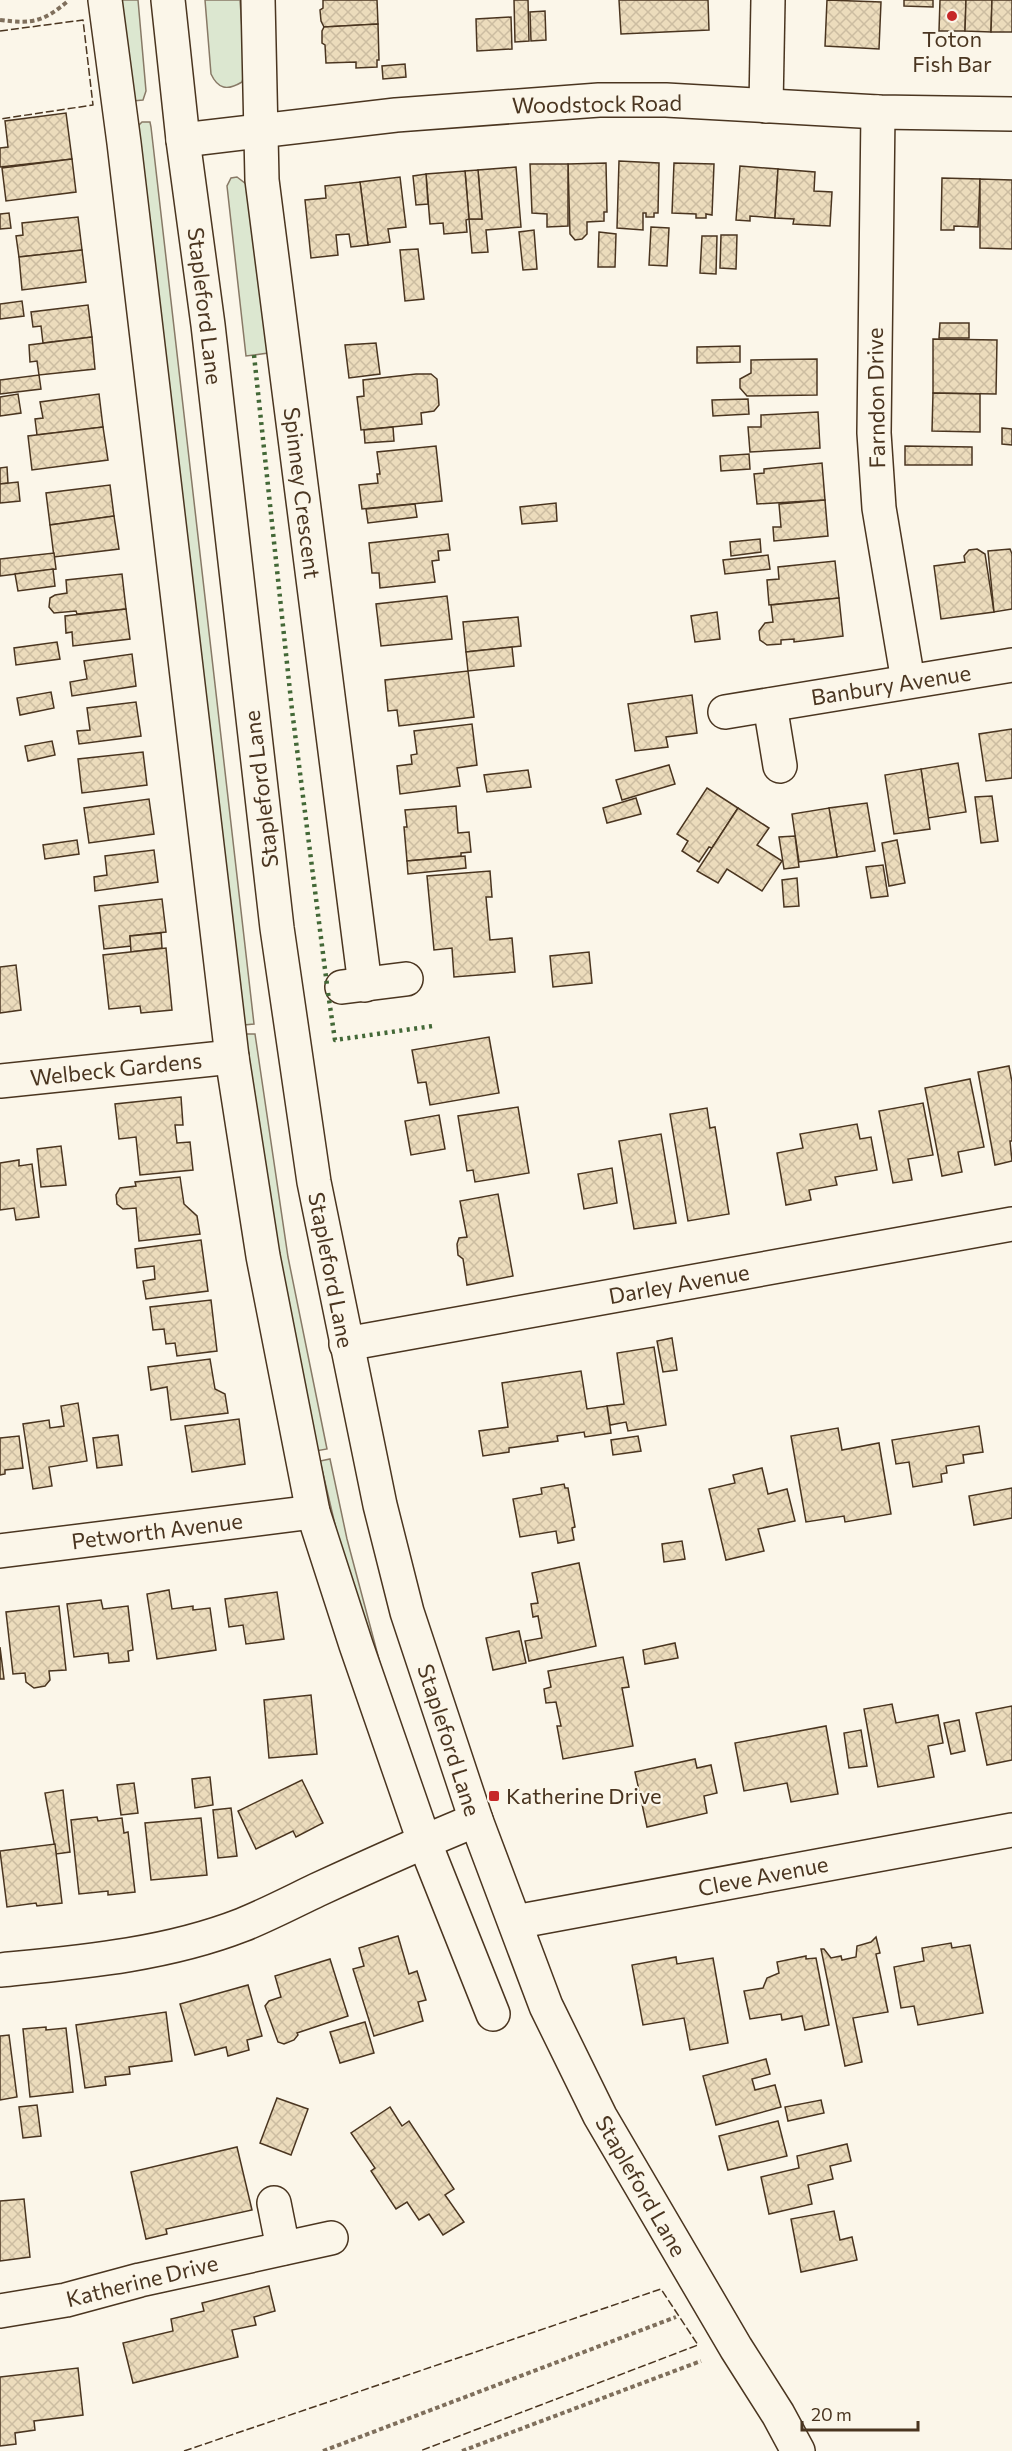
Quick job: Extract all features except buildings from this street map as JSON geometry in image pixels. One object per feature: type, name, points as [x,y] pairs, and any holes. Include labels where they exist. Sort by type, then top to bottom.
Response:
[{"type":"street","points":[[105,0],[127,166],[232,1057],[263,1256],[313,1512],[424,1841],[493,2014]]},
{"type":"street","name":"Stapleford Lane","points":[[168,0],[183,140],[208,325],[277,928],[314,1182],[345,1344],[380,1506],[407,1612],[476,1820],[546,2006],[600,2116],[798,2451]]},
{"type":"street","name":"Spinney Crescent","points":[[258,0],[262,180],[353,986],[406,979]]},
{"type":"street","points":[[766,106],[768,0]]},
{"type":"street","name":"Woodstock Road","points":[[183,140],[396,115],[599,100],[666,100],[878,112],[1012,114]]},
{"type":"street","name":"Farndon Drive","points":[[878,112],[874,433],[879,508],[908,681]]},
{"type":"street","name":"Banbury Avenue","points":[[725,712],[1012,665]]},
{"type":"street","points":[[770,705],[780,766]]},
{"type":"street","name":"Welbeck Gardens","points":[[0,1082],[232,1057]]},
{"type":"street","name":"Darley Avenue","points":[[345,1344],[1012,1224]]},
{"type":"street","name":"Petworth Avenue","points":[[0,1551],[313,1512]]},
{"type":"street","points":[[0,1970],[81,1962],[139,1953],[195,1940],[242,1925],[424,1841],[476,1820]]},
{"type":"street","name":"Cleve Avenue","points":[[515,1922],[1012,1830]]},
{"type":"street","points":[[274,2203],[283,2248]]},
{"type":"street","name":"Katherine Drive","points":[[0,2312],[66,2300],[140,2280],[331,2238]]},
{"type":"path","points":[[0,20],[36,21],[50,16],[70,0]]},
{"type":"path","points":[[323,2451],[710,2303]]},
{"type":"path","points":[[462,2451],[736,2348]]},
{"type":"green space","points":[[120,0],[138,0],[146,91],[143,100],[133,101]]},
{"type":"green space","points":[[205,0],[240,0],[245,72],[242,82],[232,87],[220,85],[211,74]]},
{"type":"green space","points":[[142,122],[150,122],[151,127],[254,1024],[244,1025],[136,128]]},
{"type":"green space","points":[[237,177],[246,184],[268,353],[246,356],[227,186],[231,178]]},
{"type":"green space","points":[[245,1034],[255,1034],[288,1257],[327,1449],[316,1451],[275,1255]]},
{"type":"green space","points":[[330,1459],[347,1539],[389,1697],[338,1537],[320,1461]]},
{"type":"hedge","points":[[254,355],[292,710],[327,985]]},
{"type":"hedge","points":[[328,993],[335,1040],[433,1026]]},
{"type":"fence","points":[[0,31],[83,20],[93,105],[0,119]]},
{"type":"fence","points":[[184,2451],[661,2289],[698,2345],[420,2451]]},
{"type":"place","name":"Toton Fish Bar","points":[[952,16]]},
{"type":"place","name":"Katherine Drive","points":[[494,1796]]}]
